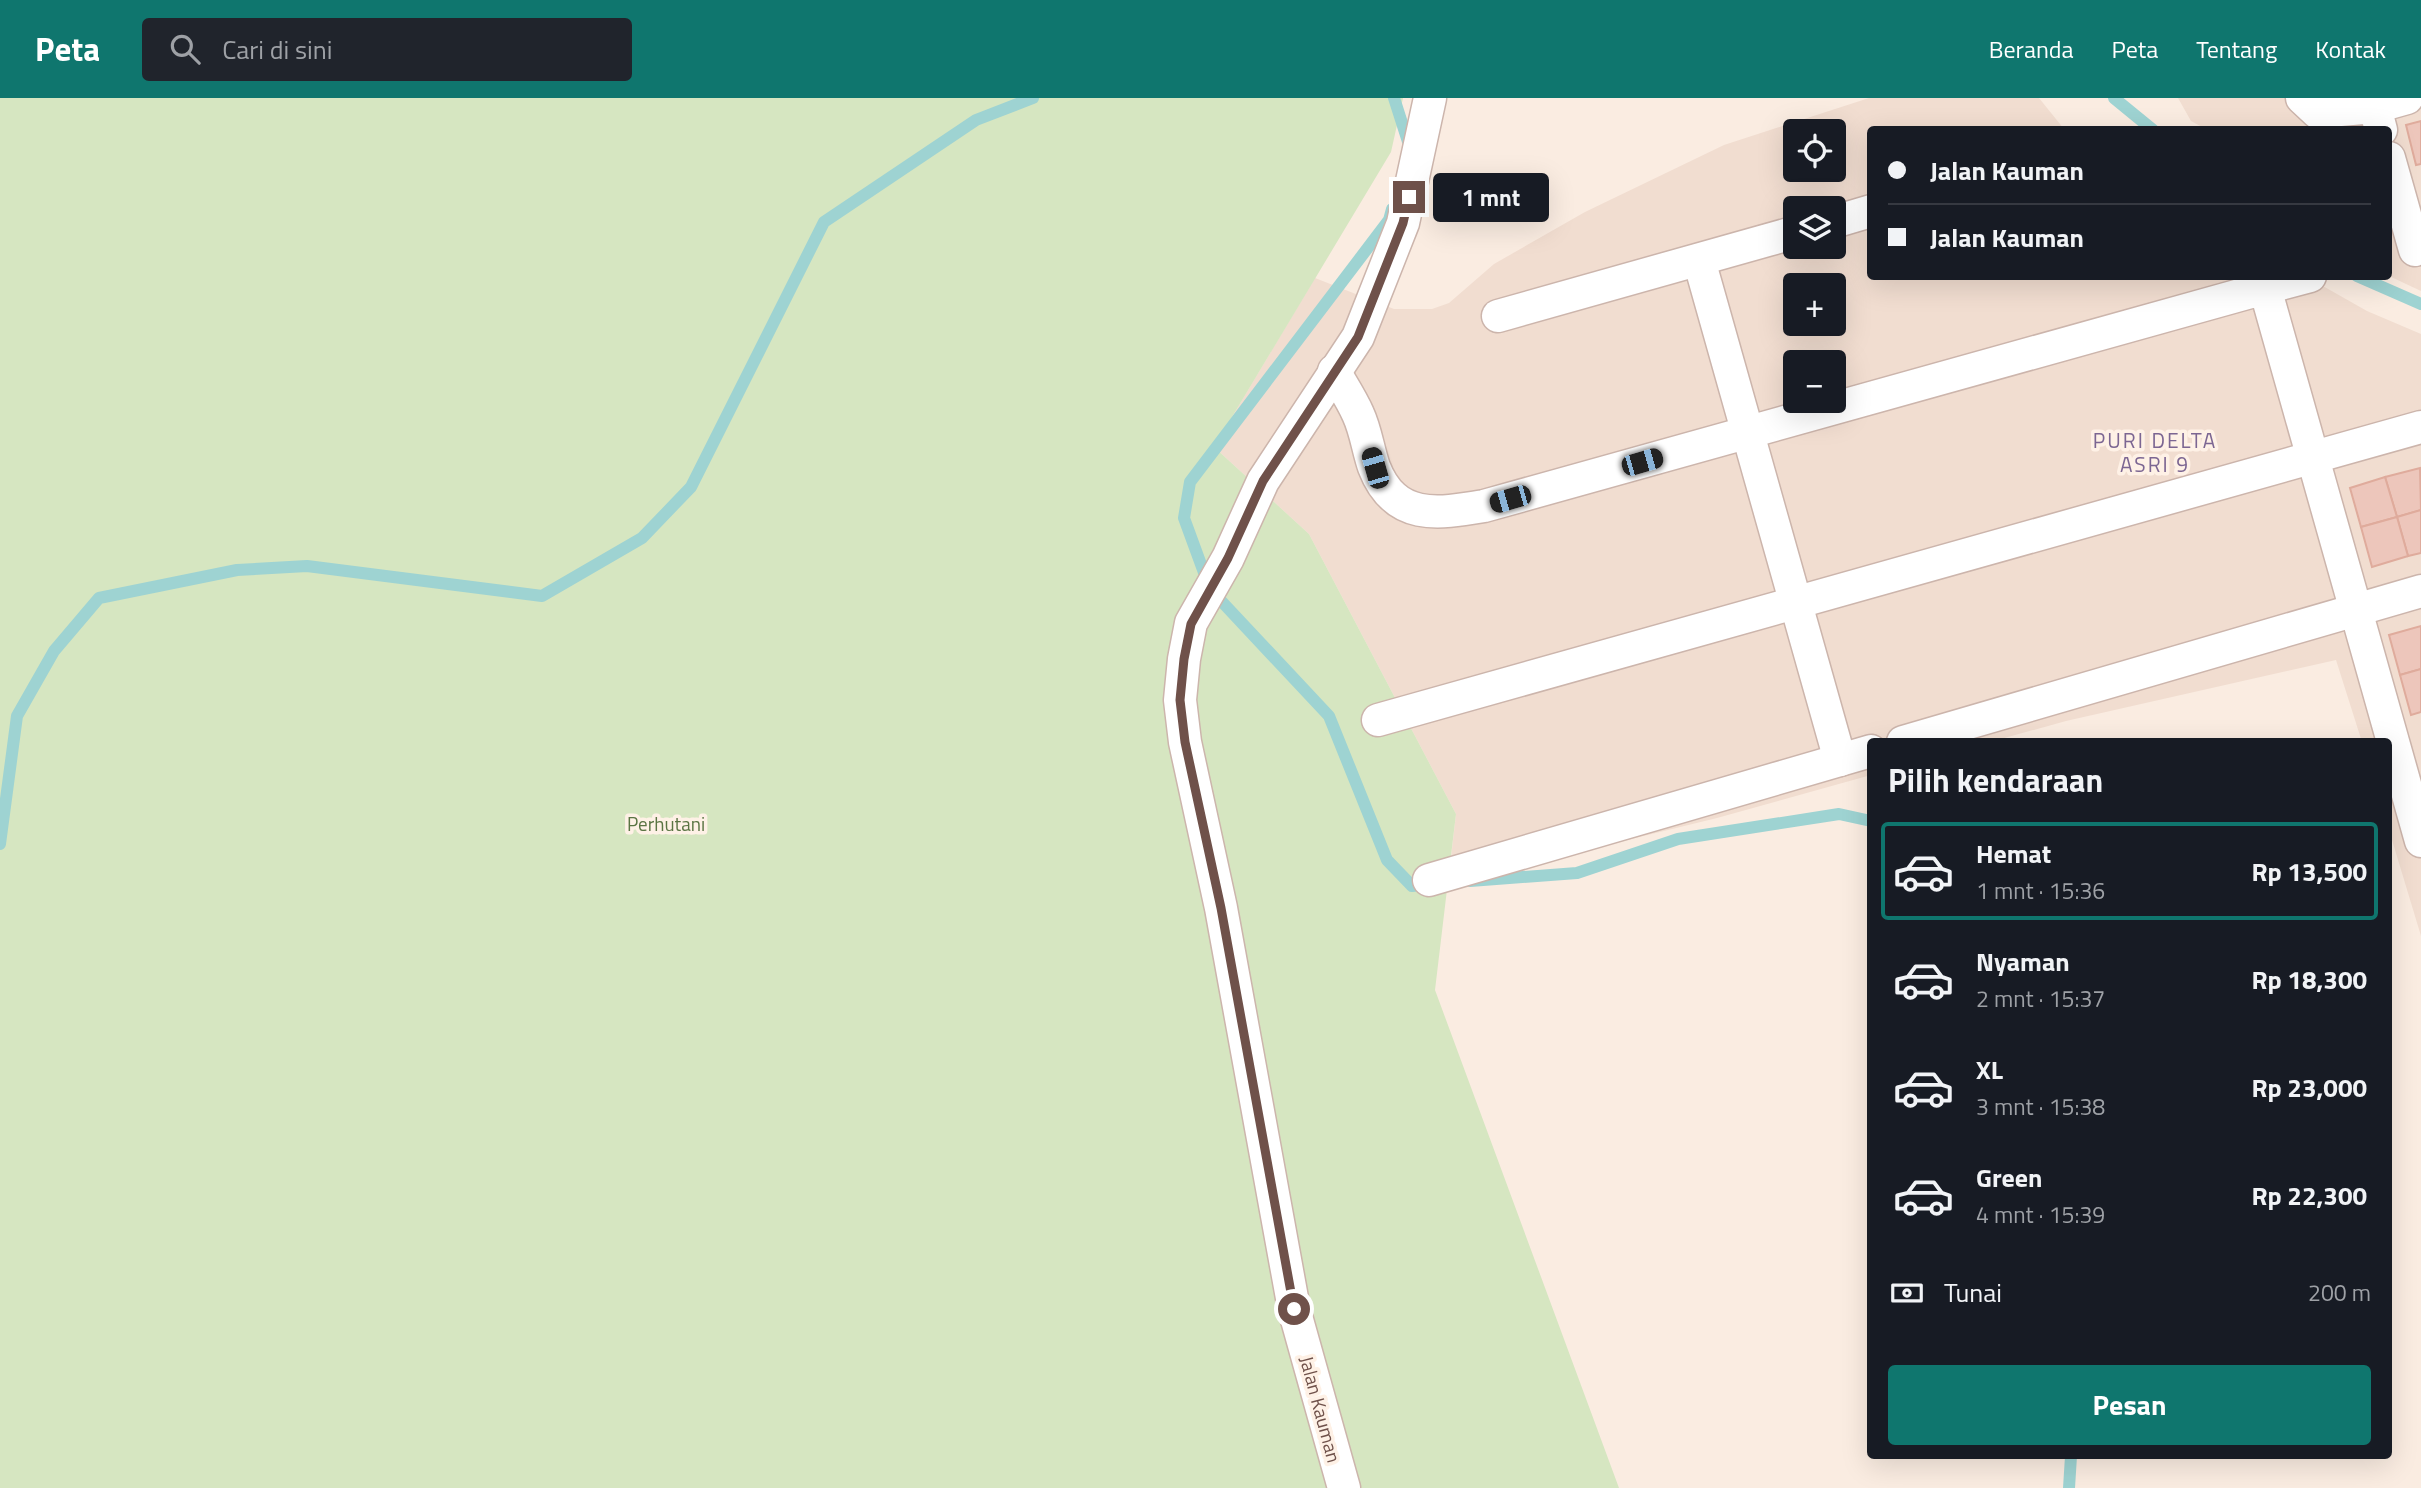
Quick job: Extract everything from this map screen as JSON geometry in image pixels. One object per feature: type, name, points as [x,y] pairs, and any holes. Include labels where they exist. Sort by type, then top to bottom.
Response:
[{"type":"street","name":"Jalan Kauman","points":[[1344,1488],[1294,1309],[1221,908],[1185,742],[1180,700],[1191,624],[1228,558],[1263,481],[1358,337],[1403,223],[1430,98]]},
{"type":"street","points":[[2302,98],[2317,112],[2378,118],[2407,98]]},
{"type":"street","points":[[2392,173],[2408,251]]},
{"type":"street","points":[[1846,218],[1867,212]]},
{"type":"street","points":[[1498,316],[1783,236]]},
{"type":"street","points":[[1699,260],[1840,760]]},
{"type":"street","points":[[1334,371],[1359,416],[1375,468],[1390,495],[1412,509],[1438,514],[1484,506],[2295,280]]},
{"type":"street","points":[[2265,288],[2355,609],[2409,753],[2421,841]]},
{"type":"street","points":[[1378,720],[2421,427]]},
{"type":"street","points":[[1917,738],[2421,591]]},
{"type":"street","points":[[1429,880],[1867,752]]},
{"type":"shaded area","points":[[1869,98],[2039,98],[2062,126],[1867,126],[1867,280],[2312,280],[2367,311],[2421,334],[2421,936],[2392,840],[2392,738],[2361,738],[2336,660],[2066,721],[2004,738],[1867,738],[1867,776],[1717,818],[1529,864],[1451,858],[1456,814],[1309,534],[1214,447],[1315,278],[1394,309],[1432,309],[1449,303],[1494,264],[1585,212],[1724,145],[1783,126],[1783,182],[1846,182],[1846,119],[1804,119]]},
{"type":"shaded area","points":[[2178,98],[2421,98],[2421,291],[2392,277],[2392,126],[2200,126],[2191,121]]},
{"type":"green space","name":"Perhutani","points":[[0,98],[1403,98],[1391,152],[1214,447],[1309,534],[1456,814],[1435,990],[1619,1488],[0,1488]]},
{"type":"building","points":[[2421,121],[2421,164],[2416,165],[2406,125]]},
{"type":"building","points":[[2420,468],[2421,510],[2397,517],[2385,477]]},
{"type":"building","points":[[2385,477],[2397,517],[2361,527],[2350,488]]},
{"type":"building","points":[[2421,510],[2421,553],[2408,556],[2397,517]]},
{"type":"building","points":[[2397,517],[2408,556],[2372,567],[2361,527]]},
{"type":"building","points":[[2421,626],[2421,669],[2400,675],[2389,635]]},
{"type":"building","points":[[2421,669],[2421,712],[2411,715],[2400,675]]},
{"type":"waterway","points":[[0,844],[17,716],[54,651],[99,598],[237,570],[307,566],[542,596],[642,538],[691,487],[824,222],[976,120],[1033,98]]},
{"type":"waterway","points":[[1394,98],[1410,148]]},
{"type":"waterway","points":[[2114,98],[2148,126]]},
{"type":"waterway","points":[[1392,209],[1389,220],[1190,482],[1184,518],[1210,589],[1329,716],[1387,860],[1412,886],[1431,884]]},
{"type":"waterway","points":[[2366,280],[2421,304]]},
{"type":"waterway","points":[[1470,881],[1577,873],[1678,839],[1839,814],[1867,820]]},
{"type":"waterway","points":[[2069,1488],[2071,1459]]},
{"type":"district","name":"PURI DELTA ASRI 9","points":[[2155,452]]},
{"type":"route","points":[[1294,1309],[1221,908],[1185,742],[1180,700],[1184,659],[1191,624],[1228,558],[1263,481],[1358,337],[1403,223],[1409,197]]}]
